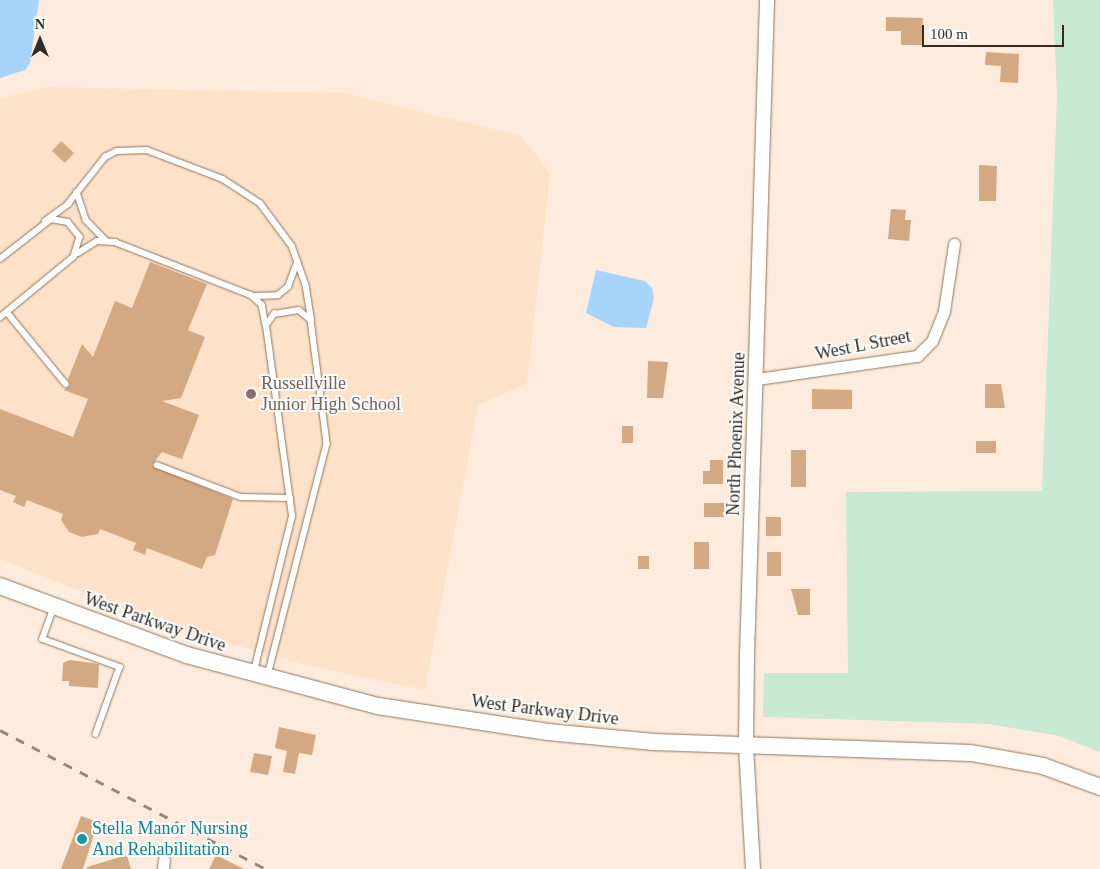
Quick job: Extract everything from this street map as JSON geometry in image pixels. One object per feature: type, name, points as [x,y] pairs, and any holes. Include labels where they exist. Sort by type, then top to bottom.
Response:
[{"type":"main road","name":"West Parkway Drive","points":[[0,586],[54,608],[260,677],[458,720],[596,737],[746,747],[971,753],[1043,766],[1100,787]]},
{"type":"street","name":"North Phoenix Avenue","points":[[749,866],[746,747],[768,0]]},
{"type":"street","name":"West L Street","points":[[757,379],[917,356],[932,341],[944,311],[954,244]]},
{"type":"lane","points":[[0,259],[77,192],[105,156],[117,150],[147,150],[239,188],[278,222],[296,256],[311,320],[327,444],[260,677]]},
{"type":"lane","points":[[77,192],[86,220],[106,240],[251,295],[264,298],[288,288],[296,256]]},
{"type":"lane","points":[[45,221],[68,222],[80,237],[78,253]]},
{"type":"lane","points":[[0,318],[78,253],[106,240]]},
{"type":"lane","points":[[251,295],[262,305],[266,325],[292,522],[260,677]]},
{"type":"lane","points":[[266,325],[274,314],[286,311],[299,310],[311,320]]},
{"type":"lane","points":[[7,312],[66,384]]},
{"type":"lane","points":[[157,465],[241,497],[290,498]]},
{"type":"lane","points":[[54,608],[43,639],[120,667],[96,734]]},
{"type":"shaded area","name":"Russellville Junior High School","points":[[48,87],[344,93],[522,136],[550,174],[527,383],[478,405],[425,690],[306,665],[168,626],[0,559],[0,98]]},
{"type":"green space","points":[[1053,0],[1100,0],[1100,752],[1059,736],[989,724],[763,717],[764,673],[848,673],[846,492],[1042,491],[1057,96]]},
{"type":"water","points":[[0,0],[39,0],[30,63],[25,70],[0,78]]},
{"type":"water","points":[[596,270],[645,281],[652,288],[654,298],[646,328],[614,327],[586,313]]},
{"type":"building","points":[[886,17],[923,18],[922,45],[901,45],[901,31],[886,31]]},
{"type":"building","points":[[986,52],[1019,54],[1018,83],[1000,82],[1001,66],[985,65]]},
{"type":"building","points":[[61,141],[74,153],[65,163],[52,151]]},
{"type":"building","points":[[979,165],[997,166],[996,201],[979,201]]},
{"type":"building","points":[[891,209],[906,210],[905,220],[911,220],[909,241],[888,239]]},
{"type":"building","points":[[150,262],[207,284],[188,330],[205,337],[181,398],[162,401],[199,415],[182,459],[162,452],[152,465],[233,499],[215,555],[207,557],[202,569],[147,548],[145,555],[133,550],[136,543],[100,529],[98,534],[82,537],[69,532],[61,520],[63,514],[27,500],[24,507],[13,502],[16,496],[0,490],[0,409],[73,437],[88,399],[64,390],[70,386],[68,379],[82,344],[93,357],[115,301],[132,308]]},
{"type":"building","points":[[648,361],[668,362],[663,398],[647,398]]},
{"type":"building","points":[[985,384],[1001,384],[1005,408],[985,408]]},
{"type":"building","points":[[812,389],[852,390],[852,409],[812,409]]},
{"type":"building","points":[[622,426],[633,426],[633,443],[622,443]]},
{"type":"building","points":[[976,441],[996,441],[996,453],[976,453]]},
{"type":"building","points":[[791,450],[806,450],[806,487],[791,487]]},
{"type":"building","points":[[710,460],[723,460],[723,484],[703,484],[703,471],[710,471]]},
{"type":"building","points":[[704,503],[728,503],[728,517],[704,517]]},
{"type":"building","points":[[766,517],[781,517],[781,536],[766,536]]},
{"type":"building","points":[[694,542],[709,542],[709,569],[694,569]]},
{"type":"building","points":[[767,552],[781,552],[781,576],[767,576]]},
{"type":"building","points":[[638,556],[649,556],[649,569],[638,569]]},
{"type":"building","points":[[791,589],[810,589],[810,615],[798,615]]},
{"type":"building","points":[[70,660],[99,664],[98,688],[69,686],[69,681],[62,681],[63,663]]},
{"type":"building","points":[[279,727],[316,735],[312,755],[299,753],[295,774],[283,772],[287,751],[275,748]]},
{"type":"building","points":[[254,753],[272,756],[268,775],[250,772]]},
{"type":"building","name":"Stella Manor Nursing And Rehabilitation","points":[[81,816],[98,822],[83,869],[61,869]]},
{"type":"building","points":[[127,855],[131,869],[87,869],[87,867]]},
{"type":"building","points":[[216,855],[244,869],[209,869]]},
{"type":"railway","points":[[0,730],[266,869]]},
{"type":"place","name":"Russellville Junior High School","points":[[251,394]]},
{"type":"place","name":"Stella Manor Nursing And Rehabilitation","points":[[82,839]]}]
